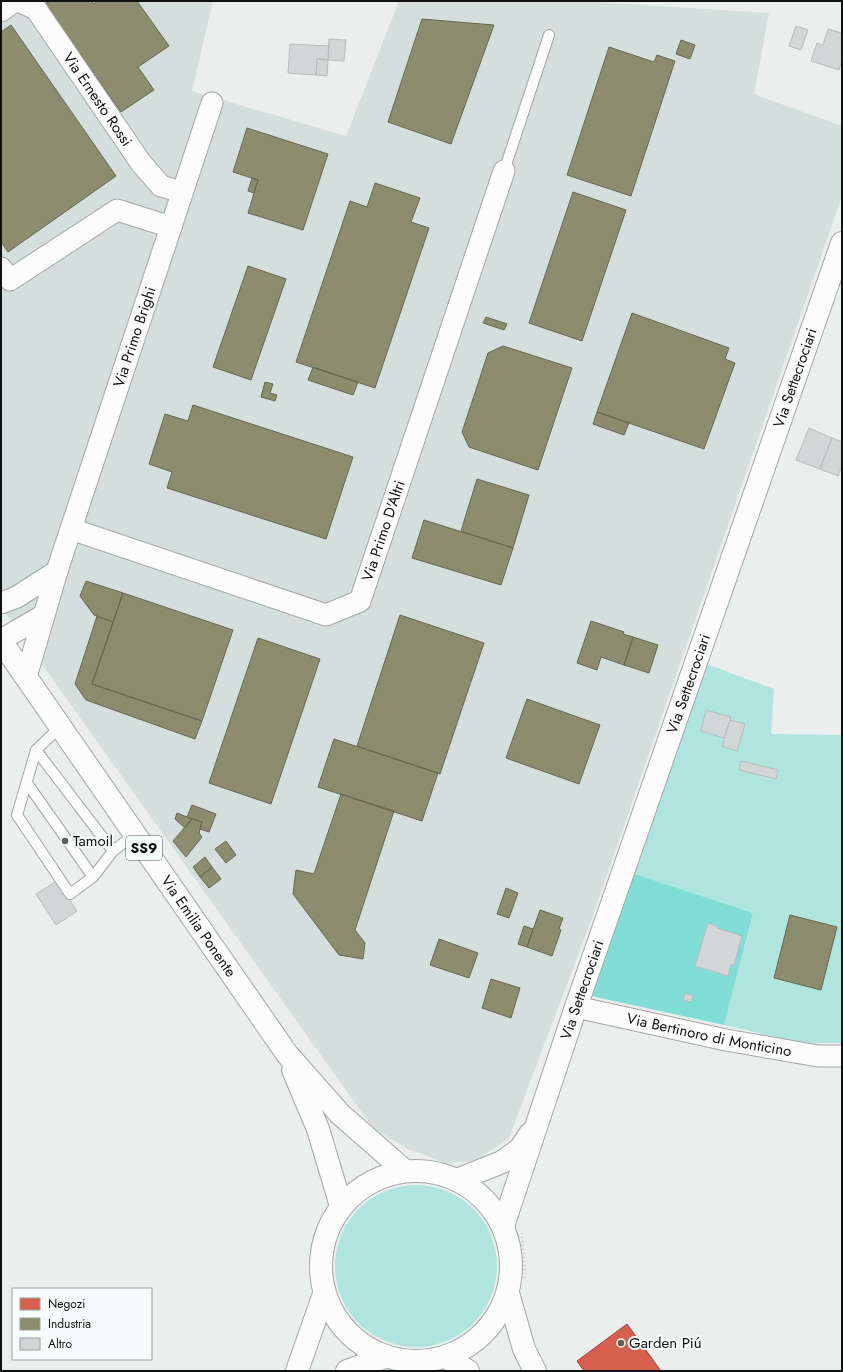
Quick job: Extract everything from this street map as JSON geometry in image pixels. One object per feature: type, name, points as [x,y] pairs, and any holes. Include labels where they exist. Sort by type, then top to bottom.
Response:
[{"type":"main road","name":"Via Settecrociari","points":[[512,1229],[537,1125],[576,1008],[842,243]]},
{"type":"main road","name":"Via Emilia Ponente","points":[[1,640],[287,1054],[340,1114],[410,1164]]},
{"type":"main road","name":"Via Emilia Ponente","points":[[287,1054],[318,1129],[341,1206]]},
{"type":"main road","name":"Via Settecrociari","points":[[453,1174],[502,1162],[520,1149],[537,1125]]},
{"type":"main road","points":[[515,1289],[489,1327],[473,1343],[446,1358],[416,1362],[385,1357],[358,1343],[337,1321],[324,1294],[320,1263],[325,1233],[341,1206],[359,1189],[381,1177],[410,1164],[431,1172],[453,1174],[484,1199],[512,1229],[510,1248],[511,1264],[515,1289],[524,1350],[534,1371]]},
{"type":"main road","points":[[297,1371],[324,1294]]},
{"type":"main road","points":[[347,1371],[385,1357]]},
{"type":"main road","points":[[446,1358],[468,1371]]},
{"type":"street","name":"Via Ernesto Rossi","points":[[1,11],[17,1],[36,9],[141,163],[161,186],[182,192]]},
{"type":"street","name":"Via Primo Brighi","points":[[26,677],[57,571],[212,103]]},
{"type":"street","name":"Via Primo D'Altri","points":[[71,529],[326,615],[360,601],[504,171]]},
{"type":"street","points":[[1,268],[10,280],[117,210],[171,228]]},
{"type":"street","points":[[1,640],[9,600],[57,571]]},
{"type":"street","points":[[1,640],[44,615]]},
{"type":"street","name":"Via Bertinoro di Monticino","points":[[576,1008],[734,1042],[818,1056],[842,1056]]},
{"type":"lane","points":[[504,171],[549,35]]},
{"type":"lane","points":[[60,727],[36,750],[17,815],[70,894],[93,877],[113,851],[135,834]]},
{"type":"lane","points":[[36,750],[113,851]]},
{"type":"lane","points":[[27,783],[93,877]]},
{"type":"path","points":[[410,1164],[422,1162],[453,1174]]},
{"type":"path","points":[[512,1229],[525,1270],[515,1289]]},
{"type":"shaded area","points":[[1,1],[213,1],[192,91],[346,136],[399,1],[580,1],[769,13],[754,94],[842,126],[842,196],[592,918],[509,1138],[475,1161],[446,1163],[408,1149],[373,1128],[1,607]]},
{"type":"shaded area","points":[[706,664],[774,689],[771,734],[842,735],[842,1043],[801,1043],[724,1025],[753,913],[632,873]]},
{"type":"shaded area","points":[[632,873],[753,913],[724,1025],[591,996]]},
{"type":"shaded area","points":[[408,1185],[424,1185],[440,1188],[454,1194],[474,1208],[484,1221],[494,1242],[497,1266],[494,1290],[484,1311],[474,1324],[461,1334],[440,1344],[424,1347],[408,1347],[392,1344],[378,1338],[364,1329],[353,1318],[344,1304],[338,1290],[335,1274],[335,1258],[338,1242],[344,1228],[353,1214],[364,1203],[378,1194],[392,1188]]},
{"type":"building: Negozi","name":"Garden Piú","points":[[627,1324],[661,1371],[584,1371],[577,1361]]},
{"type":"building: Industria","points":[[50,1],[92,1],[94,4],[97,1],[137,1],[169,46],[138,67],[154,90],[121,112],[45,4]]},
{"type":"building: Industria","points":[[422,19],[494,25],[451,144],[388,122]]},
{"type":"building: Industria","points":[[11,25],[116,176],[8,252],[1,242],[1,32]]},
{"type":"building: Industria","points":[[681,40],[695,45],[690,59],[676,54]]},
{"type":"building: Industria","points":[[609,47],[654,62],[657,55],[675,61],[631,196],[567,175]]},
{"type":"building: Industria","points":[[247,128],[328,154],[303,230],[248,213],[258,180],[233,172]]},
{"type":"building: Industria","points":[[252,178],[258,180],[254,193],[248,191]]},
{"type":"building: Industria","points":[[375,183],[420,198],[411,222],[429,228],[375,388],[296,362],[350,201],[367,207]]},
{"type":"building: Industria","points":[[573,192],[626,210],[582,341],[529,323]]},
{"type":"building: Industria","points":[[248,266],[286,279],[251,380],[213,367]]},
{"type":"building: Industria","points":[[632,313],[729,348],[725,359],[735,363],[704,449],[597,412]]},
{"type":"building: Industria","points":[[486,317],[507,324],[504,330],[483,323]]},
{"type":"building: Industria","points":[[503,346],[572,368],[538,470],[469,447],[462,432],[488,353]]},
{"type":"building: Industria","points":[[313,367],[358,382],[353,395],[308,380]]},
{"type":"building: Industria","points":[[265,382],[273,384],[270,393],[277,395],[275,401],[261,397]]},
{"type":"building: Industria","points":[[193,405],[353,457],[326,539],[167,488],[172,472],[149,464],[165,414],[188,421]]},
{"type":"building: Industria","points":[[597,412],[629,423],[624,435],[593,424]]},
{"type":"building: Industria","points":[[477,479],[529,495],[513,548],[461,531]]},
{"type":"building: Industria","points":[[424,520],[513,548],[501,585],[412,558]]},
{"type":"building: Industria","points":[[86,581],[123,593],[113,622],[94,615],[80,596]]},
{"type":"building: Industria","points":[[123,593],[233,630],[202,721],[92,684]]},
{"type":"building: Industria","points":[[400,615],[484,643],[440,774],[357,746]]},
{"type":"building: Industria","points":[[97,616],[113,622],[92,684],[202,721],[195,739],[86,700],[75,684]]},
{"type":"building: Industria","points":[[591,621],[624,632],[623,634],[633,637],[624,665],[601,657],[597,670],[577,663]]},
{"type":"building: Industria","points":[[633,637],[658,645],[649,673],[624,665]]},
{"type":"building: Industria","points":[[258,638],[320,659],[271,804],[209,783]]},
{"type":"building: Industria","points":[[527,699],[600,725],[579,784],[506,758]]},
{"type":"building: Industria","points":[[334,739],[438,773],[422,821],[318,787]]},
{"type":"building: Industria","points":[[341,794],[394,811],[355,930],[365,943],[363,959],[339,955],[293,894],[296,870],[314,874]]},
{"type":"building: Industria","points":[[192,805],[216,814],[209,832],[200,829],[202,822],[187,817]]},
{"type":"building: Industria","points":[[177,813],[192,819],[185,828],[175,819]]},
{"type":"building: Industria","points":[[192,819],[202,822],[199,833],[202,837],[186,857],[173,841]]},
{"type":"building: Industria","points":[[226,841],[236,855],[226,863],[215,849]]},
{"type":"building: Industria","points":[[205,857],[212,867],[200,877],[193,867]]},
{"type":"building: Industria","points":[[212,867],[221,879],[209,888],[200,877]]},
{"type":"building: Industria","points":[[506,888],[518,893],[509,918],[497,914]]},
{"type":"building: Industria","points":[[540,910],[563,918],[559,929],[561,930],[552,956],[527,947]]},
{"type":"building: Industria","points":[[790,915],[837,927],[821,990],[774,978]]},
{"type":"building: Industria","points":[[524,926],[533,929],[527,947],[518,944]]},
{"type":"building: Industria","points":[[439,939],[478,953],[469,978],[430,965]]},
{"type":"building: Industria","points":[[491,979],[520,988],[511,1018],[482,1008]]},
{"type":"building: Altro","points":[[796,26],[808,30],[801,50],[789,46]]},
{"type":"building: Altro","points":[[828,29],[842,33],[842,60],[839,70],[811,61],[817,43],[823,45]]},
{"type":"building: Altro","points":[[329,39],[346,40],[344,61],[328,60]]},
{"type":"building: Altro","points":[[290,44],[329,46],[328,60],[317,59],[316,75],[288,73]]},
{"type":"building: Altro","points":[[317,59],[328,60],[327,76],[316,75]]},
{"type":"building: Altro","points":[[809,428],[832,438],[820,469],[796,460]]},
{"type":"building: Altro","points":[[832,438],[842,442],[842,466],[838,476],[820,469]]},
{"type":"building: Altro","points":[[706,710],[731,717],[724,738],[701,731]]},
{"type":"building: Altro","points":[[730,720],[745,724],[737,751],[722,746]]},
{"type":"building: Altro","points":[[741,761],[778,770],[776,779],[739,770]]},
{"type":"building: Altro","points":[[57,881],[77,911],[56,925],[36,894]]},
{"type":"building: Altro","points":[[708,923],[717,926],[717,928],[742,936],[734,965],[731,964],[728,976],[695,966]]},
{"type":"building: Altro","points":[[685,993],[693,996],[691,1002],[683,1000]]},
{"type":"place","name":"Tamoil","points":[[65,841]]},
{"type":"place","name":"Garden Piú","points":[[621,1343]]}]
